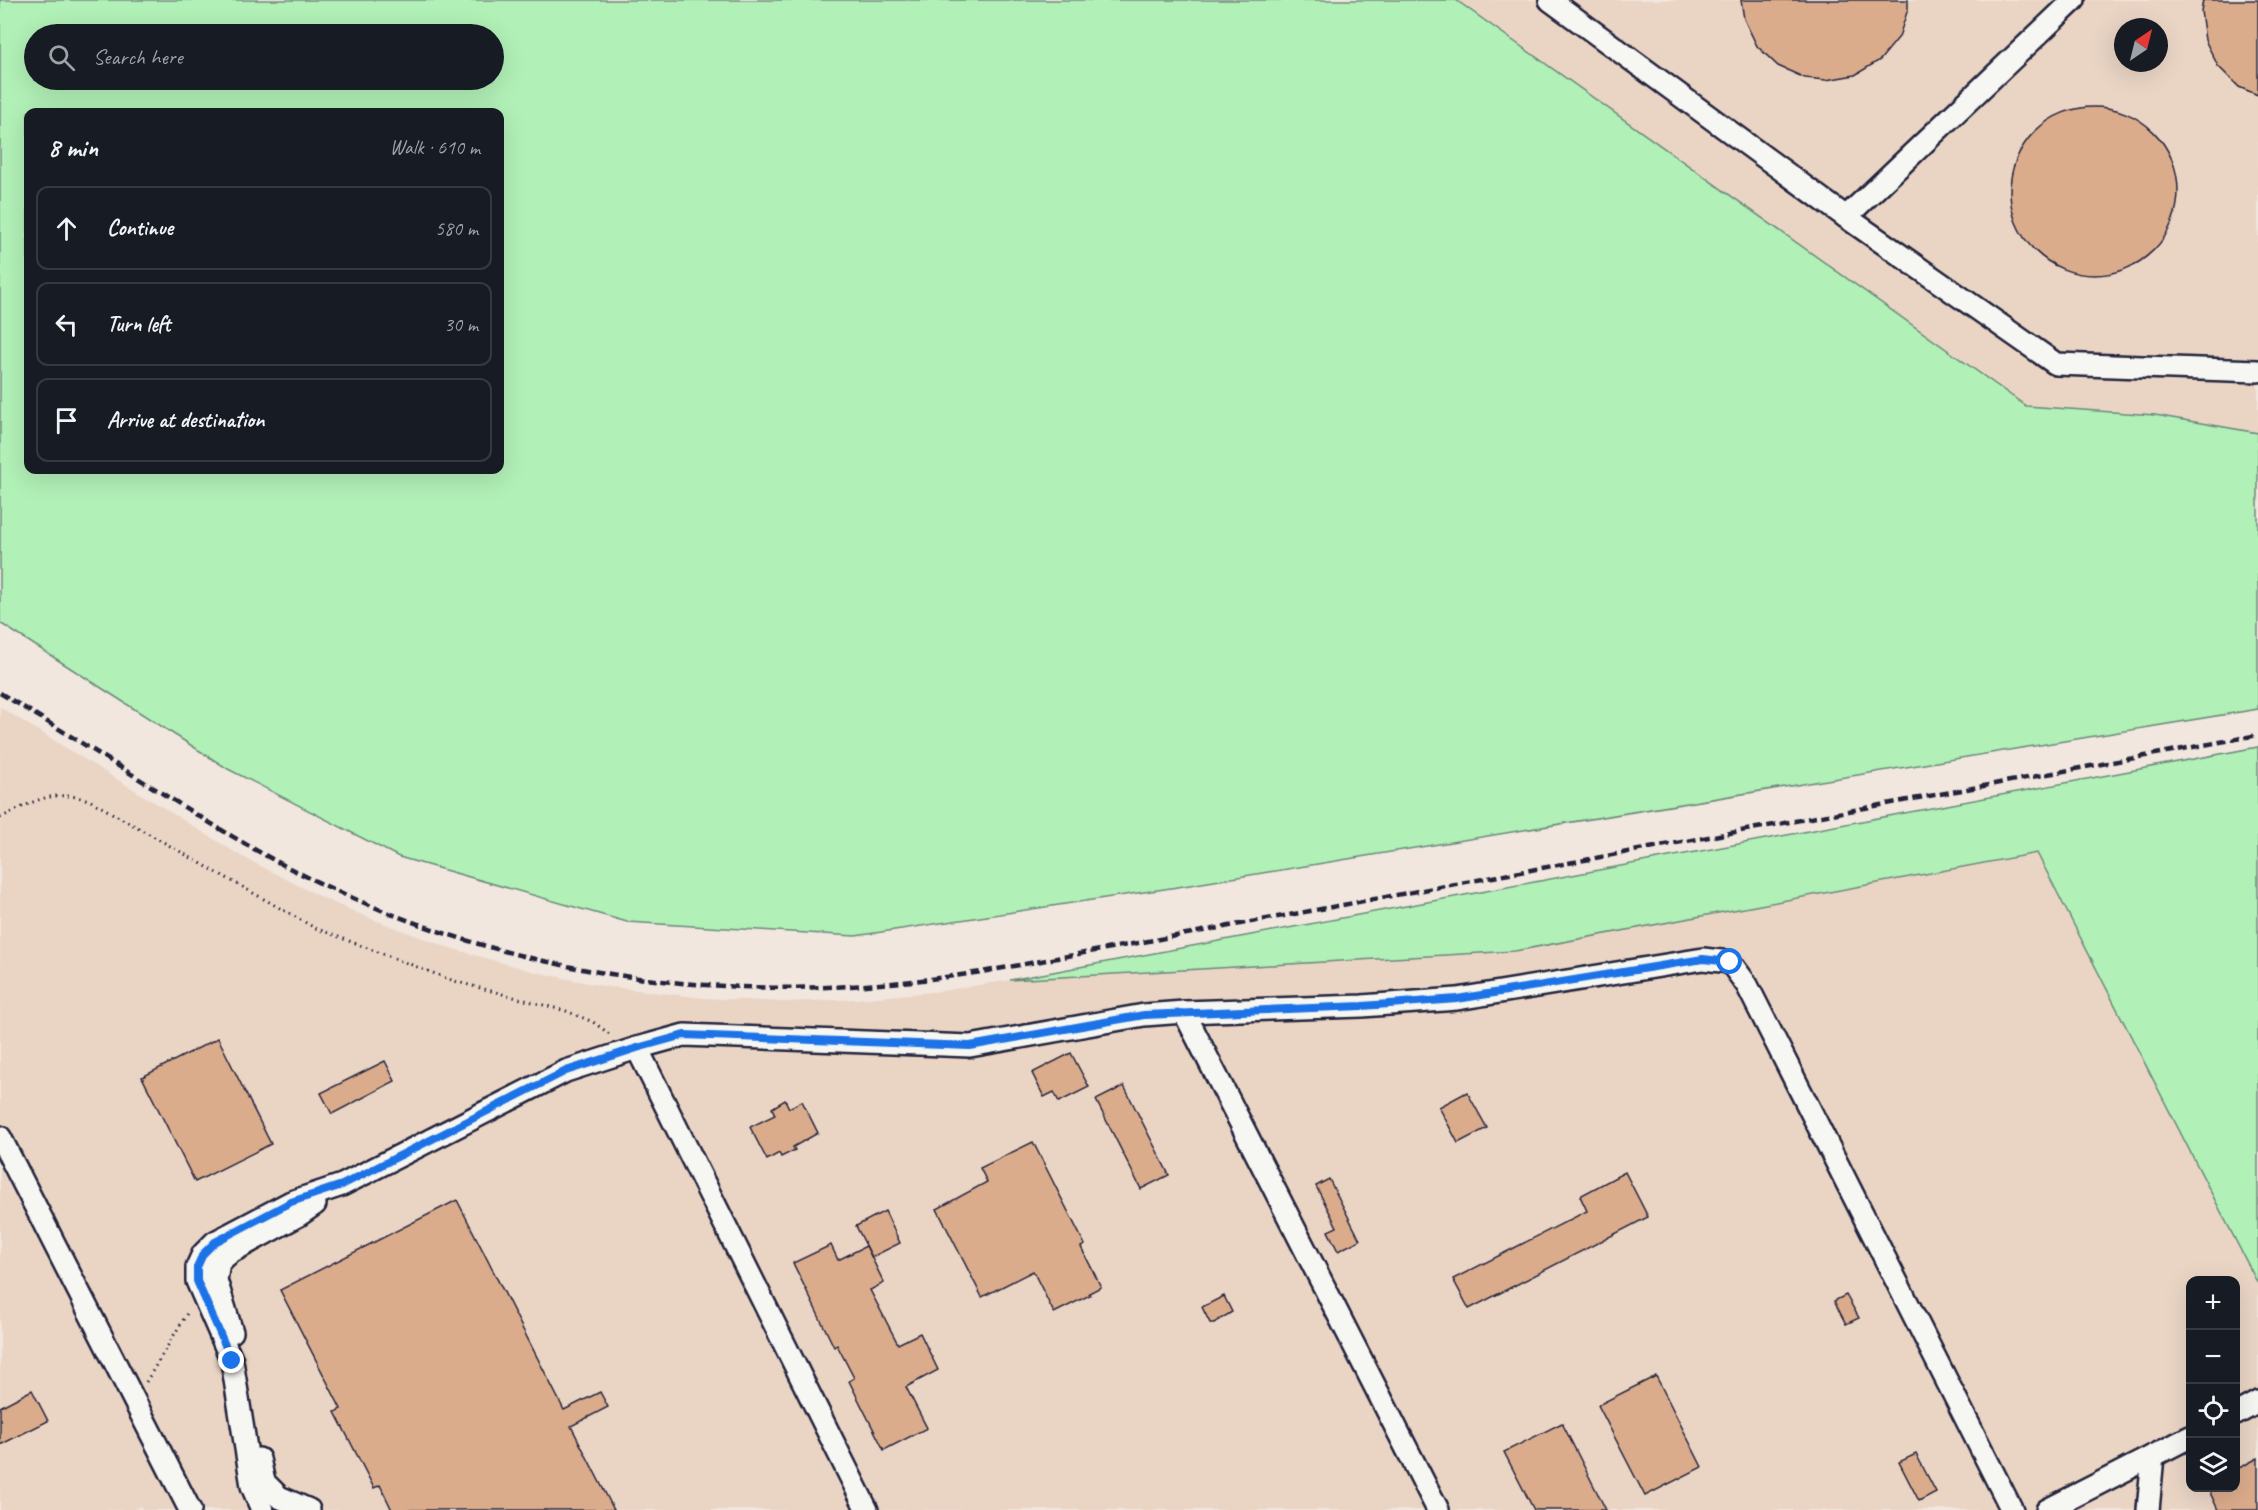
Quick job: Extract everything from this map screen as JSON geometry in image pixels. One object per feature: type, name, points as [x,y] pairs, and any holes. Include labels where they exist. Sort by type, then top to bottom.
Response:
[{"type":"lane","points":[[1550,0],[1846,217],[2056,364],[2258,371]]},
{"type":"lane","points":[[1846,217],[2074,0]]},
{"type":"lane","points":[[309,1510],[279,1497],[264,1482],[245,1377],[216,1280],[219,1262],[231,1252],[298,1215],[342,1185],[566,1071],[684,1035],[970,1046],[1144,1015],[1362,1006],[1457,999],[1703,959],[1730,962],[1747,985],[2012,1510]]},
{"type":"lane","points":[[1184,1012],[1438,1510]]},
{"type":"lane","points":[[637,1048],[867,1510]]},
{"type":"lane","points":[[0,1137],[190,1510]]},
{"type":"lane","points":[[262,1510],[252,1486],[232,1361],[197,1281],[197,1267],[203,1254],[215,1242],[291,1202],[342,1185]]},
{"type":"lane","points":[[2240,1411],[2258,1402]]},
{"type":"lane","points":[[2047,1510],[2188,1438]]},
{"type":"lane","points":[[2148,1510],[2153,1456]]},
{"type":"path","points":[[0,818],[49,795],[70,795],[89,800],[315,928],[383,956],[454,981],[566,1011],[592,1022],[616,1038],[637,1048]]},
{"type":"path","points":[[134,1401],[201,1291]]},
{"type":"shaded area","points":[[1456,0],[2258,0],[2258,433],[2155,415],[2026,406]]},
{"type":"shaded area","points":[[0,707],[243,857],[325,899],[367,917],[447,947],[535,972],[603,986],[704,998],[784,1002],[856,999],[942,991],[1010,980],[1515,951],[2037,853],[2258,1284],[2258,1510],[143,1510],[141,1506],[133,1510],[0,1510]]},
{"type":"green space","points":[[0,0],[1456,0],[2026,406],[2155,415],[2258,433],[2258,709],[1184,886],[855,936],[627,922],[399,857],[228,769],[0,623]]},
{"type":"green space","points":[[2258,747],[2258,1284],[2037,853],[1515,951],[1010,980]]},
{"type":"building","points":[[1741,0],[1908,0],[1908,9],[1899,37],[1880,60],[1855,75],[1826,80],[1805,78],[1778,66],[1757,46],[1744,19]]},
{"type":"building","points":[[2203,0],[2258,0],[2258,95],[2239,87],[2218,66],[2205,40],[2201,11]]},
{"type":"building","points":[[2094,107],[2126,114],[2141,121],[2153,132],[2164,144],[2171,159],[2178,191],[2171,223],[2164,238],[2153,250],[2141,261],[2126,268],[2094,275],[2062,268],[2047,261],[2035,250],[2024,238],[2017,223],[2010,191],[2017,159],[2024,144],[2035,132],[2047,121],[2062,114]]},
{"type":"building","points":[[218,1038],[271,1144],[195,1182],[142,1077]]},
{"type":"building","points":[[1071,1053],[1089,1087],[1059,1102],[1054,1092],[1044,1097],[1032,1073]]},
{"type":"building","points":[[385,1061],[395,1081],[332,1114],[321,1093]]},
{"type":"building","points":[[1124,1086],[1169,1175],[1141,1189],[1096,1100]]},
{"type":"building","points":[[1467,1092],[1487,1128],[1458,1143],[1439,1107]]},
{"type":"building","points":[[785,1100],[789,1108],[802,1101],[818,1133],[793,1147],[795,1150],[781,1157],[779,1153],[767,1160],[750,1127],[775,1115],[772,1108]]},
{"type":"building","points":[[1033,1142],[1085,1245],[1081,1247],[1101,1287],[1054,1313],[1033,1271],[982,1297],[937,1209],[987,1182],[980,1168]]},
{"type":"building","points":[[1625,1172],[1648,1217],[1469,1309],[1453,1279],[1587,1211],[1580,1196]]},
{"type":"building","points":[[1329,1179],[1360,1240],[1338,1251],[1328,1231],[1337,1227],[1316,1186]]},
{"type":"building","points":[[457,1200],[564,1410],[600,1392],[608,1407],[571,1426],[614,1510],[392,1510],[380,1485],[374,1488],[335,1412],[341,1409],[280,1290]]},
{"type":"building","points":[[885,1211],[900,1243],[872,1257],[856,1226]]},
{"type":"building","points":[[831,1245],[838,1260],[866,1246],[884,1283],[870,1290],[898,1344],[920,1333],[938,1370],[906,1387],[927,1428],[884,1450],[849,1381],[854,1378],[837,1345],[834,1347],[793,1263]]},
{"type":"building","points":[[1846,1295],[1859,1318],[1846,1324],[1834,1301]]},
{"type":"building","points":[[1224,1296],[1232,1312],[1210,1323],[1202,1307]]},
{"type":"building","points":[[1656,1376],[1702,1467],[1645,1496],[1598,1405]]},
{"type":"building","points":[[32,1390],[48,1421],[0,1445],[0,1407]]},
{"type":"building","points":[[1562,1423],[1606,1510],[1534,1510],[1504,1452]]},
{"type":"building","points":[[1916,1454],[1936,1492],[1919,1501],[1899,1462]]},
{"type":"building","points":[[2258,1458],[2258,1510],[2218,1510],[2210,1492],[2240,1492],[2240,1467]]},
{"type":"railway","points":[[0,693],[272,859],[357,900],[444,933],[531,958],[620,975],[710,985],[801,988],[893,983],[987,971],[2258,735]]},
{"type":"route","points":[[232,1361],[197,1281],[197,1267],[203,1254],[215,1242],[291,1202],[342,1185],[566,1071],[684,1035],[970,1046],[1144,1015],[1362,1006],[1457,999],[1703,959],[1730,962]]}]
